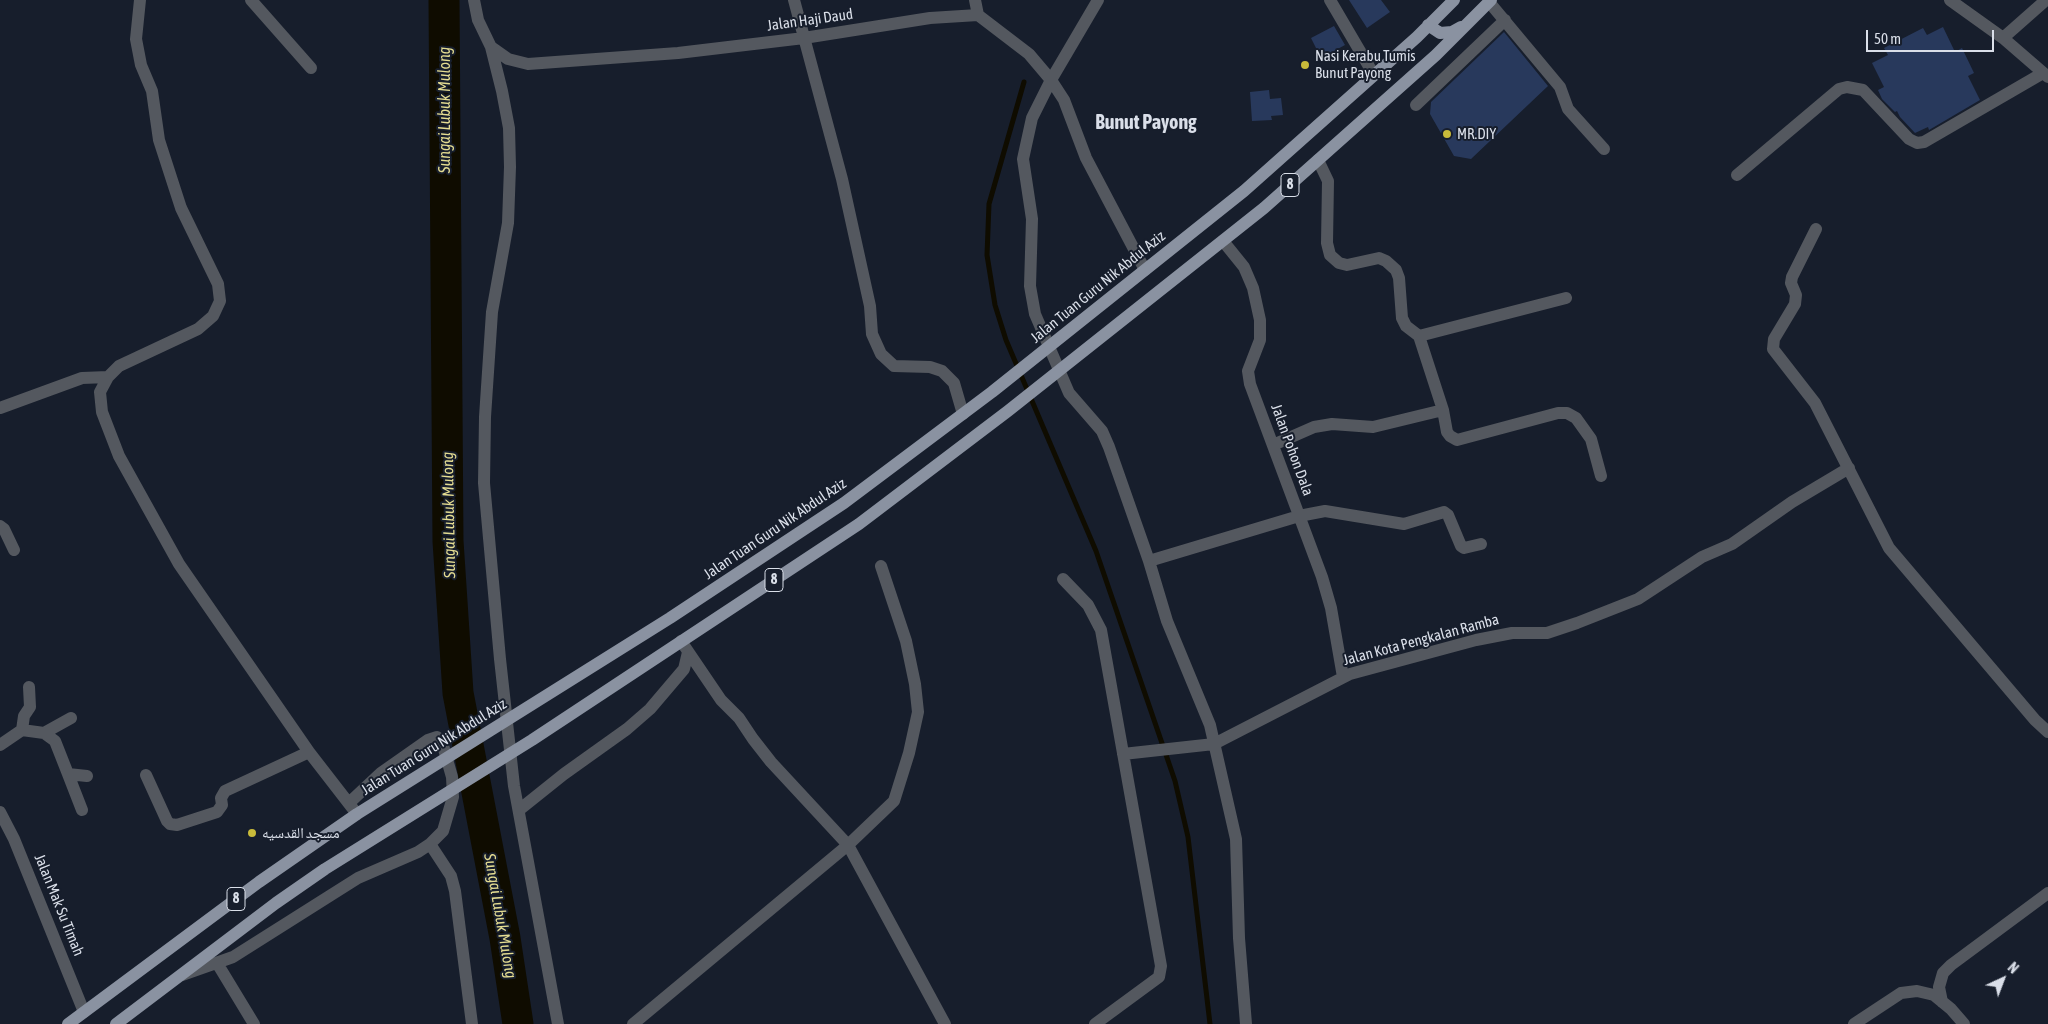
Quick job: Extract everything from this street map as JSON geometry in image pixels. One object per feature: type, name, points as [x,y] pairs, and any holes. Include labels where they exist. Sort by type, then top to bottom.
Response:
[{"type":"main road","name":"Jalan Tuan Guru Nik Abdul Aziz","points":[[68,1024],[259,882],[357,814],[670,618],[844,503],[992,392],[1244,191],[1374,75],[1454,0]]},
{"type":"main road","name":"8","points":[[116,1024],[325,869],[684,646],[859,524],[1008,411],[1264,208],[1436,55],[1490,1]]},
{"type":"main road","points":[[1428,25],[1436,32],[1446,33],[1465,25]]},
{"type":"street","points":[[140,0],[136,39],[142,65],[152,91],[159,140],[182,208],[218,284],[220,301],[213,316],[198,329],[119,366],[108,377],[100,392],[102,412],[119,456],[179,564],[309,752],[357,814]]},
{"type":"street","points":[[251,0],[310,68]]},
{"type":"street","points":[[474,0],[478,20],[491,47],[509,128],[510,167],[508,223],[492,312],[485,417],[484,483],[500,659],[519,810],[558,1024]]},
{"type":"street","points":[[794,0],[842,180],[870,306],[872,334],[881,354],[894,366],[930,367],[942,371],[954,384],[963,414]]},
{"type":"street","points":[[975,0],[978,15],[1029,54],[1051,80],[1064,100],[1086,158],[1145,270]]},
{"type":"street","points":[[1098,0],[1051,80],[1032,118],[1023,159],[1032,219],[1030,286],[1035,314],[1069,393],[1102,432],[1149,561],[1167,621],[1210,726],[1221,781],[1236,839],[1239,938],[1246,1024]]},
{"type":"street","points":[[1330,0],[1374,75]]},
{"type":"street","points":[[1737,174],[1839,89],[1846,86],[1863,90],[1908,139],[1916,143],[1924,142],[2046,75],[2003,38],[1950,0]]},
{"type":"street","points":[[2003,38],[2046,0]]},
{"type":"street","points":[[1490,1],[1560,87],[1568,109],[1604,149]]},
{"type":"street","name":"Jalan Haji Daud","points":[[491,47],[508,59],[528,64],[678,53],[804,38],[930,18],[978,15]]},
{"type":"street","points":[[1416,105],[1504,20]]},
{"type":"street","points":[[1318,160],[1328,181],[1327,244],[1330,255],[1339,263],[1347,265],[1379,258],[1392,264],[1396,270],[1399,278],[1402,318],[1406,326],[1420,336],[1447,432],[1450,436],[1457,440],[1558,413],[1567,413],[1576,418],[1591,439],[1601,476]]},
{"type":"street","points":[[1816,229],[1792,277],[1791,283],[1796,295],[1795,304],[1774,339],[1773,349],[1815,403],[1889,548],[2035,720],[2048,732]]},
{"type":"street","name":"Jalan Pohon Dala","points":[[1223,241],[1244,267],[1253,288],[1260,320],[1260,340],[1248,371],[1250,384],[1322,576],[1331,608],[1343,677]]},
{"type":"street","points":[[1420,336],[1566,298]]},
{"type":"street","points":[[0,408],[82,378],[108,377]]},
{"type":"street","points":[[1273,446],[1314,427],[1332,424],[1372,427],[1442,410]]},
{"type":"street","name":"Jalan Kota Pengkalan Ramba","points":[[1214,744],[1350,674],[1476,640],[1512,633],[1546,633],[1638,599],[1702,557],[1732,544],[1792,502],[1849,468]]},
{"type":"street","points":[[1149,561],[1299,516],[1325,511],[1404,524],[1444,512],[1448,515],[1461,546],[1464,548],[1481,544]]},
{"type":"street","points":[[0,526],[4,529],[14,550]]},
{"type":"street","points":[[633,1024],[848,845],[894,801],[909,754],[918,712],[915,684],[906,641],[881,566]]},
{"type":"street","points":[[1063,579],[1088,605],[1101,630],[1161,972],[1155,980],[1095,1024]]},
{"type":"street","points":[[519,810],[650,709],[684,669],[684,646]]},
{"type":"street","points":[[684,646],[721,700],[739,718],[752,739],[848,845],[944,1024]]},
{"type":"street","points":[[0,745],[23,725],[30,707],[29,687]]},
{"type":"street","points":[[44,732],[70,718]]},
{"type":"street","points":[[23,725],[44,732],[54,741],[82,810]]},
{"type":"street","points":[[180,976],[217,964],[250,947],[358,878],[418,852],[430,844],[443,831],[453,797],[450,771],[442,742],[437,738],[428,740],[381,774],[349,804]]},
{"type":"street","points":[[1122,754],[1214,744]]},
{"type":"street","points":[[146,775],[168,821],[170,824],[177,825],[217,812],[222,805],[221,798],[225,792],[309,752]]},
{"type":"street","points":[[68,774],[87,776]]},
{"type":"street","name":"Jalan Mak Su Timah","points":[[0,812],[14,839],[84,1012]]},
{"type":"street","points":[[430,844],[451,876],[455,892],[472,1024]]},
{"type":"street","points":[[1942,1002],[1939,987],[1943,973],[1951,965],[2048,893]]},
{"type":"street","points":[[217,964],[254,1024]]},
{"type":"street","points":[[1854,1024],[1901,993],[1917,991],[1934,995],[1951,1009],[1964,1024]]},
{"type":"building","points":[[1349,0],[1381,0],[1390,12],[1367,28]]},
{"type":"building","points":[[1334,26],[1345,45],[1321,58],[1311,38]]},
{"type":"building","points":[[1943,27],[1955,52],[1962,48],[1974,73],[1968,76],[1980,100],[1929,130],[1928,127],[1915,133],[1897,111],[1895,112],[1882,99],[1878,90],[1884,87],[1872,63],[1888,55],[1884,48],[1923,28],[1927,35]]},
{"type":"building","points":[[1504,32],[1548,86],[1471,159],[1454,156],[1430,114],[1431,102]]},
{"type":"building","points":[[1269,90],[1270,99],[1281,98],[1283,115],[1271,116],[1272,120],[1252,121],[1250,92]]},
{"type":"waterway","name":"Sungai Lubuk Mulong","points":[[444,0],[448,541],[458,693],[505,938],[518,1024]]},
{"type":"waterway","points":[[1024,82],[989,204],[987,255],[995,305],[1006,340],[1096,551],[1175,781],[1188,837],[1210,1024]]},
{"type":"place","name":"Nasi Kerabu Tumis Bunut Payong","points":[[1305,65]]},
{"type":"place","name":"MR.DIY","points":[[1447,134]]},
{"type":"place","name":"مسجد القدسيه","points":[[252,833]]},
{"type":"district","name":"Bunut Payong","points":[[1146,123]]}]
